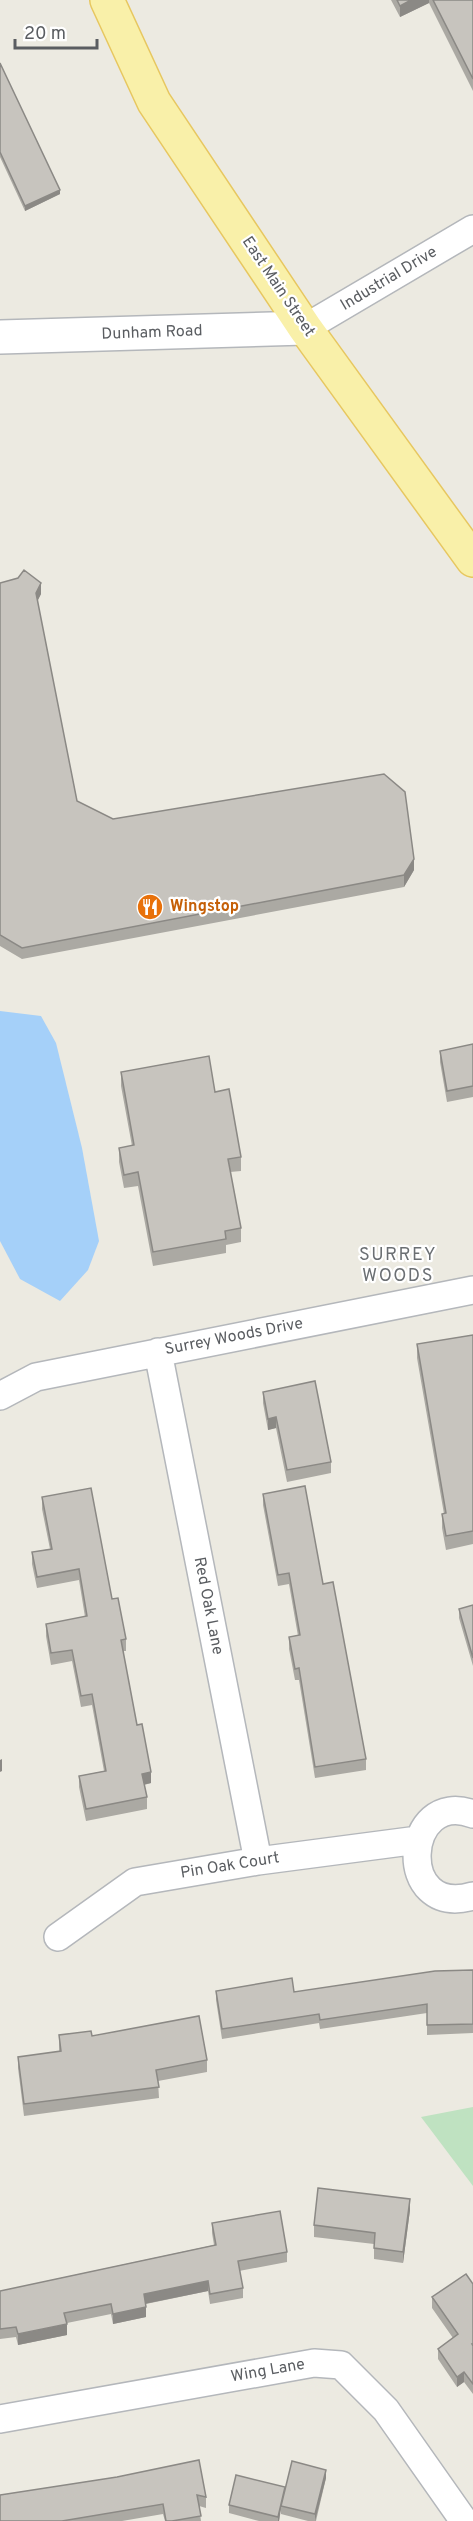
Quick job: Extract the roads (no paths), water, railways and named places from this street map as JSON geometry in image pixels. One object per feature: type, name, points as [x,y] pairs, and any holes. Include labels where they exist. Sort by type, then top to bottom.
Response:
[{"type":"main road","name":"East Main Street","points":[[107,0],[154,102],[305,328],[473,560]]},
{"type":"street","name":"Industrial Drive","points":[[305,328],[473,229]]},
{"type":"street","name":"Dunham Road","points":[[0,337],[305,328]]},
{"type":"street","name":"Surrey Woods Drive","points":[[0,1396],[36,1377],[473,1290]]},
{"type":"street","name":"Red Oak Lane","points":[[158,1352],[258,1861]]},
{"type":"street","points":[[473,1814],[452,1812],[438,1817],[426,1826],[418,1839],[417,1867],[423,1879],[432,1889],[444,1896],[457,1899],[473,1896]]},
{"type":"street","name":"Pin Oak Court","points":[[58,1937],[135,1882],[258,1861],[418,1839]]},
{"type":"street","name":"Wing Lane","points":[[0,2419],[314,2363],[341,2365],[386,2410],[464,2521]]},
{"type":"water","points":[[0,1011],[41,1016],[56,1043],[82,1148],[99,1241],[88,1270],[60,1301],[20,1279],[0,1241]]},
{"type":"place","name":"Wingstop","points":[[150,907]]},
{"type":"district","name":"SURREY WOODS","points":[[398,1265]]}]
